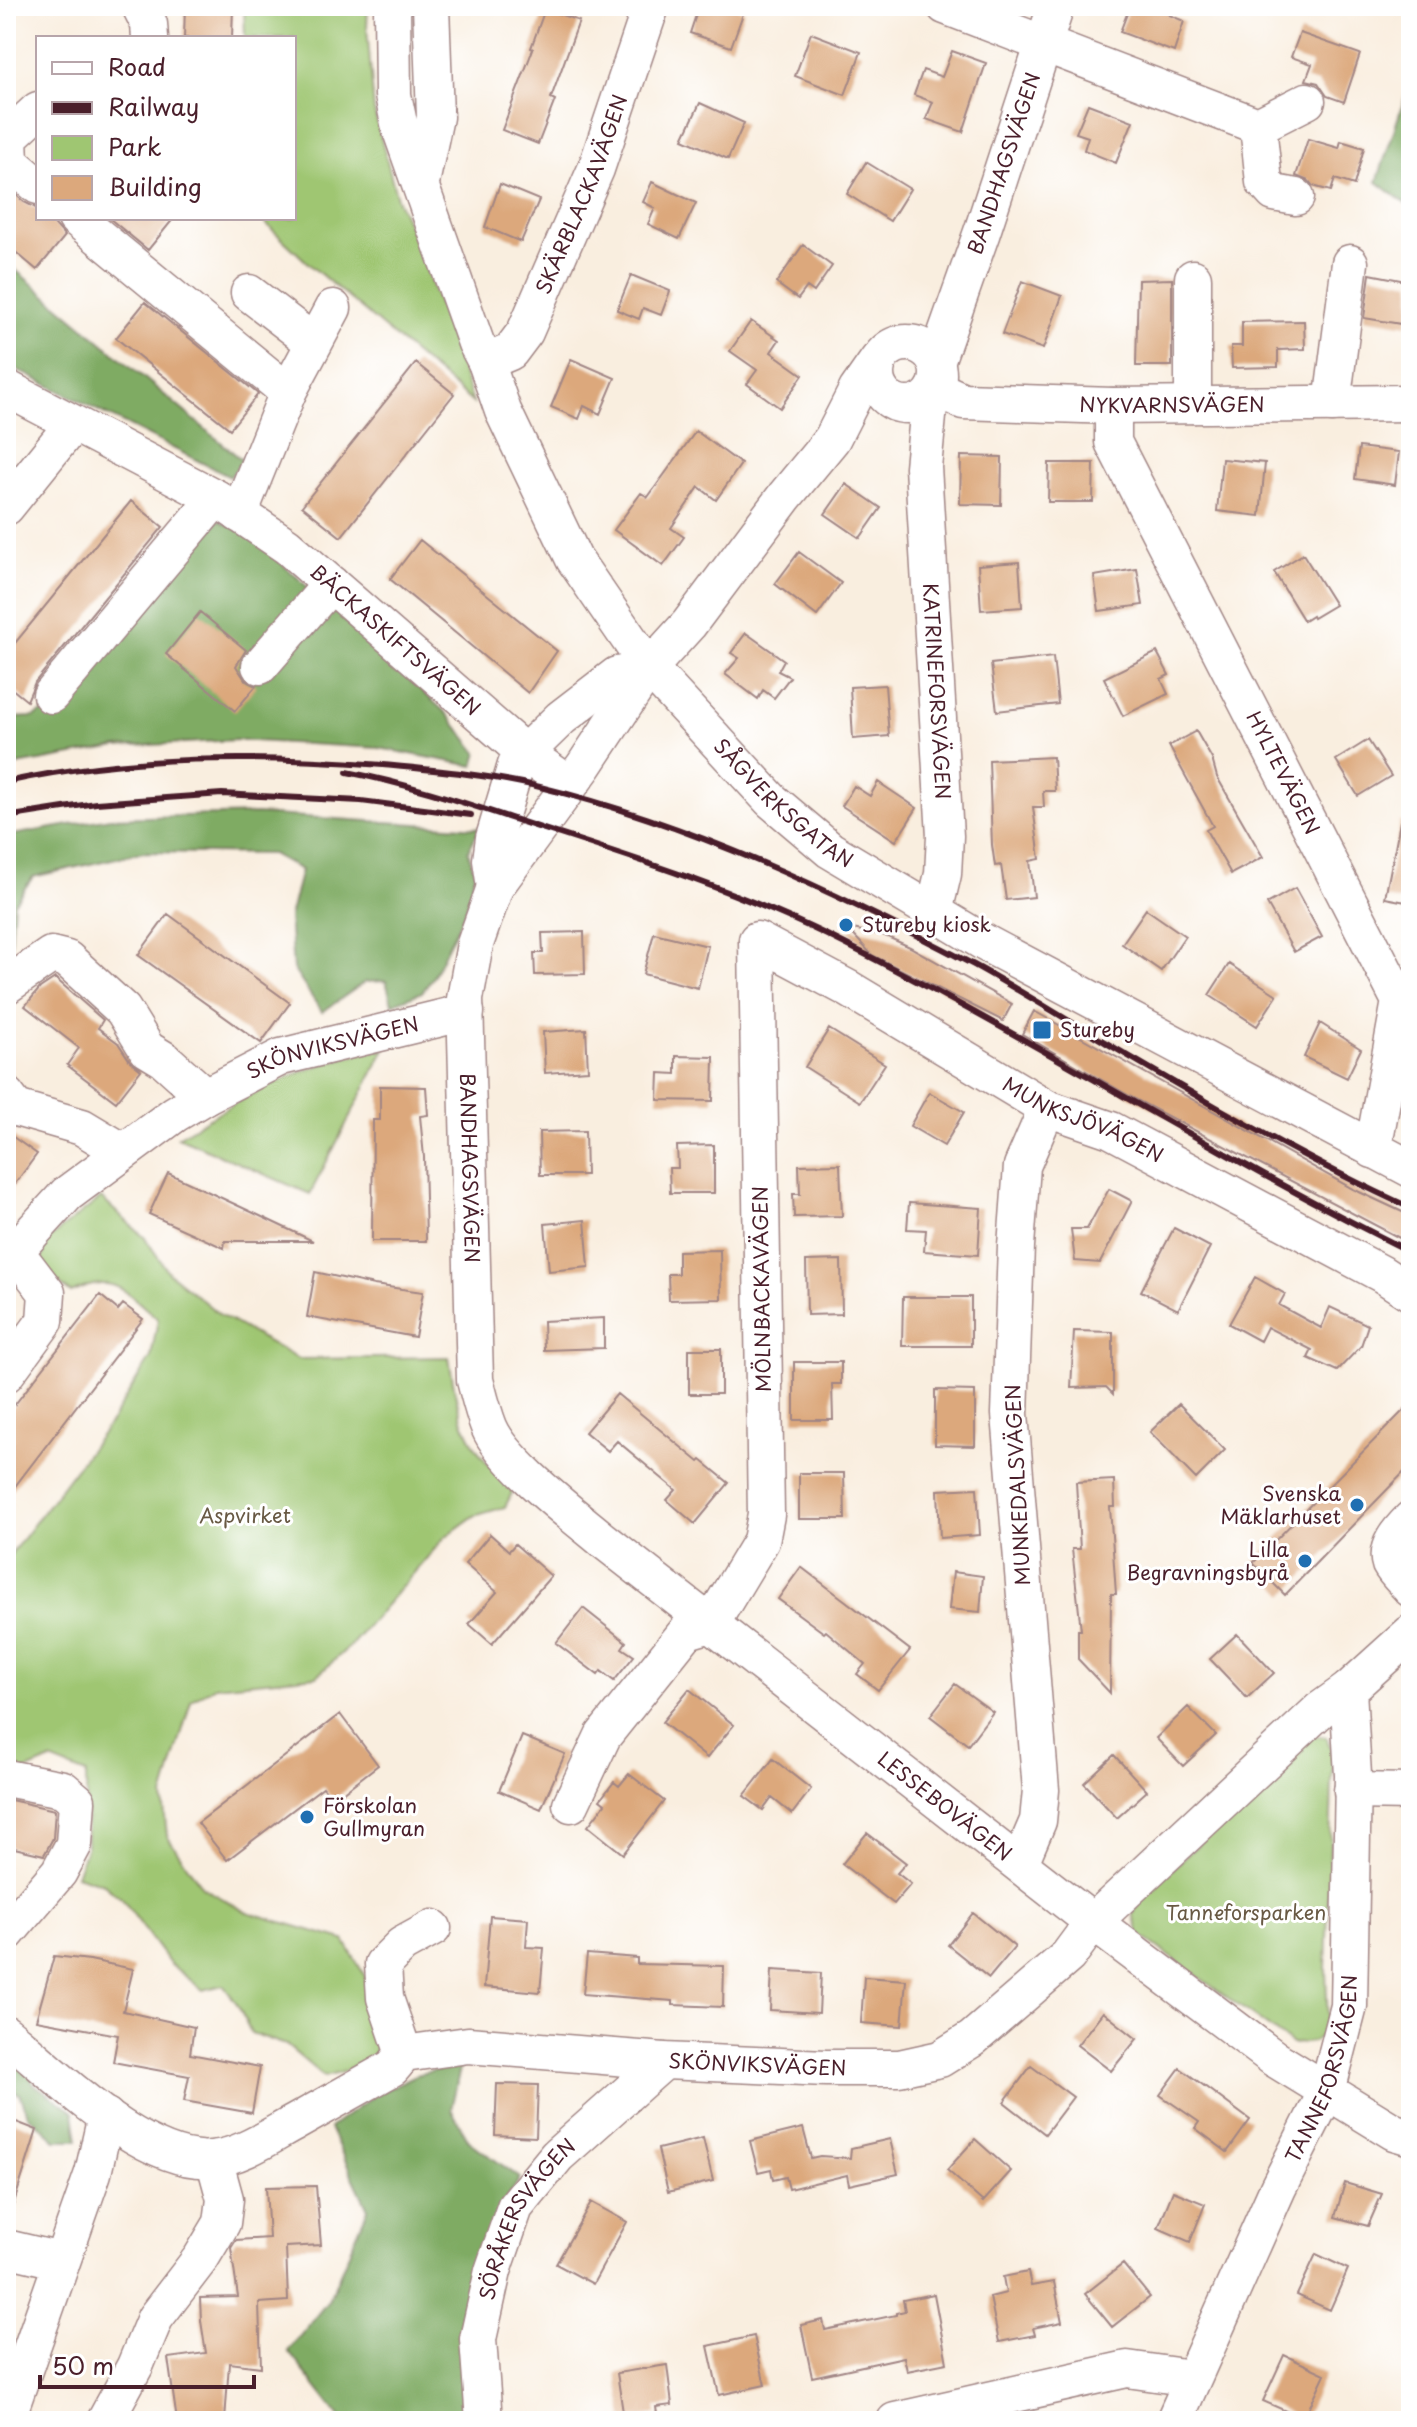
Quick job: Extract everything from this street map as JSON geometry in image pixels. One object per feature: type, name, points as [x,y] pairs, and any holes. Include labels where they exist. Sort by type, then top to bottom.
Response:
[{"type":"street","points":[[140,6],[149,24],[150,36]]},
{"type":"street","name":"SÅGVERKSGATAN","points":[[392,6],[393,95],[400,128],[476,343],[503,411],[574,559],[649,668],[771,800],[830,850],[987,944],[1411,1169]]},
{"type":"street","points":[[421,183],[435,117],[431,6]]},
{"type":"street","name":"SKÄRBLACKAVÄGEN","points":[[486,362],[510,352],[525,332],[596,169],[651,6]]},
{"type":"street","points":[[945,6],[1258,126],[1307,101]]},
{"type":"street","name":"BANDHAGSVÄGEN","points":[[500,1446],[489,1429],[475,1380],[466,1012],[475,944],[495,887],[570,785],[649,668],[689,624],[785,496],[832,439],[912,379],[949,321],[982,232],[1056,6]]},
{"type":"street","points":[[36,112],[9,137],[8,161],[36,184]]},
{"type":"street","points":[[1258,126],[1264,182],[1274,193],[1296,197]]},
{"type":"street","points":[[78,220],[288,392]]},
{"type":"street","points":[[1332,404],[1350,263]]},
{"type":"street","points":[[1193,278],[1193,405]]},
{"type":"street","points":[[249,293],[313,342]]},
{"type":"street","points":[[51,695],[227,506],[333,308]]},
{"type":"street","name":"NYKVARNSVÄGEN","points":[[912,379],[963,401],[1113,406],[1411,403]]},
{"type":"street","name":"KATRINEFORSVÄGEN","points":[[912,379],[923,467],[945,836],[943,874],[934,912]]},
{"type":"street","name":"BÄCKASKIFTSVÄGEN","points":[[6,388],[227,506],[287,546],[525,753],[570,785]]},
{"type":"street","name":"HYLTEVÄGEN","points":[[1113,406],[1113,442],[1405,993],[1373,1150]]},
{"type":"street","points":[[6,507],[73,424]]},
{"type":"street","points":[[260,666],[331,584]]},
{"type":"street","name":"BANDHAGSVÄGEN","points":[[495,887],[491,860],[494,838],[516,765],[561,718],[617,675],[649,668]]},
{"type":"street","name":"MUNKSJÖVÄGEN","points":[[757,940],[849,989],[1047,1108],[1111,1130],[1382,1274],[1411,1293]]},
{"type":"street","name":"MÖLNBACKAVÄGEN","points":[[711,1624],[761,1541],[766,1515],[757,940]]},
{"type":"street","points":[[6,986],[51,955],[67,959],[123,1010],[147,1049],[165,1060],[205,1096]]},
{"type":"street","name":"SKÖNVIKSVÄGEN","points":[[9,1253],[67,1194],[122,1151],[205,1096],[281,1057],[466,1012]]},
{"type":"street","points":[[6,1095],[16,1108],[82,1127],[122,1151]]},
{"type":"street","name":"MUNKEDALSVÄGEN","points":[[1020,1863],[1038,1821],[1041,1790],[1010,1414],[1022,1166],[1047,1108]]},
{"type":"street","points":[[6,1374],[45,1321],[47,1293],[9,1253]]},
{"type":"street","name":"LESSEBOVÄGEN","points":[[500,1446],[547,1494],[1093,1922],[1275,2059],[1394,2132],[1411,2137]]},
{"type":"street","points":[[1411,1519],[1398,1532],[1390,1547],[1390,1563],[1411,1589]]},
{"type":"street","points":[[571,1804],[603,1736],[687,1631],[711,1624]]},
{"type":"street","name":"SKÖNVIKSVÄGEN","points":[[404,2054],[468,2045],[664,2061],[826,2068],[899,2068],[940,2059],[972,2039],[1068,1956],[1093,1922],[1320,1710],[1348,1690],[1411,1633]]},
{"type":"street","name":"TANNEFORSVÄGEN","points":[[1174,2421],[1278,2188],[1327,2091],[1349,2006],[1352,1791],[1348,1690]]},
{"type":"street","points":[[6,1778],[63,1789],[77,1801],[74,1844],[59,1872],[6,1934]]},
{"type":"street","points":[[1352,1791],[1411,1792]]},
{"type":"street","points":[[6,2034],[106,2116],[165,2152],[214,2159],[249,2148],[392,2068],[404,2054],[385,1998],[383,1964],[402,1945],[433,1928]]},
{"type":"street","name":"SÖRÅKERSVÄGEN","points":[[484,2421],[478,2339],[493,2271],[515,2207],[557,2156],[664,2061]]},
{"type":"street","points":[[6,2421],[93,2173],[106,2116]]},
{"type":"street","points":[[105,2421],[135,2366],[155,2318],[201,2258],[222,2223],[225,2199],[214,2159]]},
{"type":"street","points":[[6,2248],[61,2261]]},
{"type":"street","points":[[895,2421],[1127,2369],[1191,2378]]},
{"type":"green space","points":[[244,6],[368,6],[374,111],[397,199],[418,246],[473,403],[311,266],[262,220],[296,220],[296,36],[245,36]]},
{"type":"green space","points":[[1411,79],[1411,208],[1377,182]]},
{"type":"green space","points":[[6,262],[242,460],[230,477],[6,364]]},
{"type":"green space","points":[[219,520],[254,538],[447,714],[478,753],[474,766],[379,748],[236,740],[117,747],[6,767],[6,715],[10,718],[34,717],[71,696]]},
{"type":"green space","points":[[256,814],[480,828],[468,851],[475,872],[466,909],[433,977],[422,992],[392,1004],[386,981],[365,982],[322,1012],[293,969],[289,917],[301,870],[272,854],[143,852],[33,877],[14,903],[9,969],[6,971],[6,836],[110,818]]},
{"type":"green space","points":[[385,1049],[310,1194],[178,1137],[277,1082],[330,1062]]},
{"type":"green space","name":"Aspvirket","points":[[101,1198],[145,1238],[169,1273],[219,1314],[298,1359],[449,1357],[456,1399],[467,1431],[484,1459],[513,1491],[505,1507],[474,1516],[445,1537],[353,1643],[317,1676],[215,1686],[191,1701],[163,1797],[167,1836],[202,1887],[247,1912],[344,1940],[371,1987],[382,2030],[373,2057],[343,2072],[324,2077],[286,2045],[251,2033],[238,2005],[223,1985],[203,1990],[170,1964],[122,1899],[104,1884],[76,1875],[87,1846],[86,1774],[51,1760],[27,1770],[6,1774],[6,1561],[112,1420],[151,1357],[158,1319],[119,1288],[99,1284],[71,1293],[39,1267],[47,1240]]},
{"type":"green space","name":"Tanneforsparken","points":[[1312,1736],[1326,1737],[1333,1752],[1326,1969],[1328,2030],[1312,2042],[1292,2044],[1139,1934],[1133,1914],[1146,1894]]},
{"type":"green space","points":[[6,2053],[21,2057],[34,2084],[74,2112],[78,2140],[56,2140],[28,2115],[20,2094],[6,2088]]},
{"type":"green space","points":[[461,2064],[451,2109],[469,2141],[520,2178],[497,2215],[466,2305],[462,2400],[468,2421],[343,2421],[288,2351],[328,2301],[368,2209],[330,2128],[376,2094],[416,2075]]},
{"type":"building","points":[[185,6],[233,6],[232,36],[184,36]]},
{"type":"building","points":[[699,6],[728,6],[744,11],[731,47],[690,33]]},
{"type":"building","points":[[1130,6],[1172,6],[1169,15],[1184,21],[1174,52],[1120,32]]},
{"type":"building","points":[[545,9],[579,21],[538,144],[502,130]]},
{"type":"building","points":[[811,33],[861,52],[845,95],[795,76]]},
{"type":"building","points":[[1300,33],[1360,54],[1344,102],[1327,96],[1318,83],[1306,80],[1312,64],[1291,57]]},
{"type":"building","points":[[952,51],[986,63],[963,132],[926,119],[933,102],[914,95],[923,70],[942,77]]},
{"type":"building","points":[[700,103],[744,123],[728,159],[683,139]]},
{"type":"building","points":[[1088,104],[1133,121],[1116,163],[1084,150],[1088,137],[1076,133]]},
{"type":"building","points":[[1308,139],[1339,148],[1341,141],[1364,148],[1354,185],[1335,179],[1331,191],[1313,186],[1296,176]]},
{"type":"building","points":[[866,162],[910,189],[890,221],[847,194]]},
{"type":"building","points":[[652,182],[696,203],[679,239],[648,224],[655,208],[643,202]]},
{"type":"building","points":[[500,184],[539,200],[521,242],[485,227]]},
{"type":"building","points":[[6,186],[36,208],[36,220],[51,220],[65,236],[37,270],[6,244]]},
{"type":"building","points":[[111,220],[172,220],[148,250]]},
{"type":"building","points":[[803,245],[832,266],[814,292],[807,287],[798,299],[776,283]]},
{"type":"building","points":[[1370,274],[1411,282],[1407,325],[1364,318]]},
{"type":"building","points":[[631,275],[670,291],[661,315],[643,308],[639,319],[617,310]]},
{"type":"building","points":[[1172,279],[1172,366],[1136,366],[1138,280]]},
{"type":"building","points":[[1022,281],[1062,296],[1043,349],[1002,334]]},
{"type":"building","points":[[145,302],[258,394],[230,429],[116,338]]},
{"type":"building","points":[[751,321],[779,340],[771,352],[803,375],[780,408],[747,384],[757,370],[730,351]]},
{"type":"building","points":[[1304,321],[1305,349],[1278,350],[1278,367],[1232,368],[1231,346],[1242,346],[1242,322]]},
{"type":"building","points":[[571,359],[615,378],[600,414],[584,406],[579,419],[551,407]]},
{"type":"building","points":[[416,363],[454,394],[341,537],[302,506]]},
{"type":"building","points":[[696,431],[741,464],[716,500],[699,487],[671,528],[684,537],[663,566],[614,530],[641,493],[648,497]]},
{"type":"building","points":[[1359,447],[1399,452],[1395,485],[1355,479]]},
{"type":"building","points":[[961,456],[1002,457],[1001,505],[960,504]]},
{"type":"building","points":[[1222,459],[1265,463],[1260,516],[1217,511]]},
{"type":"building","points":[[1049,463],[1094,463],[1093,502],[1048,502]]},
{"type":"building","points":[[846,484],[881,508],[860,538],[825,514]]},
{"type":"building","points":[[131,501],[163,527],[35,682],[27,701],[6,684],[6,654]]},
{"type":"building","points":[[420,540],[557,651],[528,693],[390,579]]},
{"type":"building","points":[[799,552],[841,583],[817,616],[775,584]]},
{"type":"building","points":[[1303,554],[1335,605],[1304,621],[1274,572]]},
{"type":"building","points":[[1019,562],[1022,607],[981,610],[978,565]]},
{"type":"building","points":[[1137,569],[1143,605],[1099,611],[1094,576]]},
{"type":"building","points":[[200,612],[246,650],[236,666],[246,681],[256,686],[235,711],[166,654]]},
{"type":"building","points":[[746,633],[784,660],[778,671],[790,677],[774,698],[763,690],[758,699],[725,674],[739,658],[731,653]]},
{"type":"building","points":[[1157,652],[1169,675],[1161,679],[1168,694],[1123,716],[1104,678]]},
{"type":"building","points":[[1053,657],[1058,704],[997,711],[991,664]]},
{"type":"building","points":[[885,685],[889,736],[853,739],[850,687]]},
{"type":"building","points":[[1196,731],[1212,759],[1217,777],[1263,857],[1231,874],[1206,830],[1213,826],[1169,746]]},
{"type":"building","points":[[1368,740],[1391,776],[1358,796],[1336,760]]},
{"type":"building","points":[[1053,757],[1055,791],[1043,791],[1044,807],[1033,807],[1040,859],[1030,861],[1034,897],[1006,900],[1001,865],[995,866],[992,845],[989,760]]},
{"type":"building","points":[[878,782],[917,808],[896,841],[842,806],[854,786],[870,796]]},
{"type":"building","points":[[1400,822],[1411,823],[1411,903],[1385,898]]},
{"type":"building","points":[[1295,888],[1322,937],[1294,952],[1267,904]]},
{"type":"building","points":[[1146,909],[1185,936],[1161,971],[1122,944]]},
{"type":"building","points":[[168,914],[290,1003],[261,1043],[138,955]]},
{"type":"building","points":[[847,928],[883,935],[910,947],[1012,1004],[1003,1021],[872,955]]},
{"type":"building","points":[[584,932],[585,974],[535,975],[534,953],[543,953],[542,933]]},
{"type":"building","points":[[654,933],[708,946],[698,988],[643,974]]},
{"type":"building","points":[[1229,964],[1277,995],[1257,1026],[1209,995]]},
{"type":"building","points":[[55,978],[103,1020],[98,1028],[118,1043],[130,1061],[141,1070],[116,1102],[67,1065],[79,1048],[25,1006],[40,988]]},
{"type":"building","points":[[1034,1011],[1353,1189],[1411,1216],[1411,1244],[1135,1099],[1022,1034]]},
{"type":"building","points":[[1320,1023],[1361,1049],[1347,1078],[1304,1057]]},
{"type":"building","points":[[586,1029],[588,1070],[545,1073],[543,1032]]},
{"type":"building","points":[[829,1029],[885,1064],[860,1102],[805,1067]]},
{"type":"building","points":[[676,1056],[714,1057],[713,1101],[658,1100],[659,1073],[676,1074]]},
{"type":"building","points":[[380,1086],[426,1087],[428,1115],[420,1116],[426,1241],[372,1241],[373,1120],[380,1120]]},
{"type":"building","points":[[929,1092],[964,1112],[944,1146],[910,1126]]},
{"type":"building","points":[[585,1131],[586,1175],[540,1175],[539,1132]]},
{"type":"building","points":[[6,1132],[37,1154],[6,1196]]},
{"type":"building","points":[[714,1145],[714,1193],[670,1193],[669,1168],[678,1168],[677,1146]]},
{"type":"building","points":[[840,1164],[842,1216],[794,1217],[793,1194],[800,1194],[799,1165]]},
{"type":"building","points":[[168,1173],[313,1241],[225,1241],[224,1248],[149,1214]]},
{"type":"building","points":[[1109,1189],[1132,1201],[1100,1263],[1075,1261],[1071,1229],[1087,1229]]},
{"type":"building","points":[[909,1203],[981,1208],[978,1255],[924,1251],[926,1230],[907,1229]]},
{"type":"building","points":[[585,1220],[589,1267],[549,1271],[545,1224]]},
{"type":"building","points":[[1174,1228],[1210,1247],[1178,1310],[1141,1291]]},
{"type":"building","points":[[720,1250],[721,1299],[669,1300],[668,1274],[678,1274],[678,1251]]},
{"type":"building","points":[[841,1260],[842,1314],[807,1315],[806,1261]]},
{"type":"building","points":[[315,1272],[423,1292],[415,1337],[307,1317]]},
{"type":"building","points":[[1255,1277],[1285,1294],[1279,1305],[1321,1328],[1330,1307],[1368,1325],[1361,1346],[1337,1371],[1308,1358],[1312,1350],[1267,1327],[1260,1341],[1229,1324]]},
{"type":"building","points":[[100,1295],[118,1310],[123,1304],[143,1319],[6,1498],[6,1416]]},
{"type":"building","points":[[903,1297],[971,1297],[971,1346],[902,1346]]},
{"type":"building","points":[[604,1318],[604,1348],[544,1350],[543,1321]]},
{"type":"building","points":[[1074,1331],[1113,1332],[1113,1394],[1106,1387],[1071,1388]]},
{"type":"building","points":[[689,1349],[721,1349],[721,1394],[689,1394]]},
{"type":"building","points":[[794,1362],[841,1362],[841,1384],[832,1384],[833,1420],[794,1420]]},
{"type":"building","points":[[935,1390],[975,1391],[975,1446],[935,1445]]},
{"type":"building","points":[[617,1394],[729,1483],[695,1524],[667,1500],[676,1490],[617,1441],[608,1451],[585,1432]]},
{"type":"building","points":[[1411,1403],[1411,1465],[1285,1595],[1253,1563]]},
{"type":"building","points":[[1179,1404],[1225,1450],[1196,1479],[1150,1432]]},
{"type":"building","points":[[799,1473],[844,1473],[845,1519],[799,1519]]},
{"type":"building","points":[[1114,1480],[1115,1507],[1110,1507],[1116,1594],[1111,1594],[1110,1693],[1078,1659],[1078,1630],[1081,1630],[1072,1549],[1080,1549],[1076,1482]]},
{"type":"building","points":[[977,1488],[980,1535],[940,1538],[938,1490]]},
{"type":"building","points":[[490,1534],[509,1551],[515,1544],[551,1576],[492,1644],[469,1624],[497,1592],[465,1564]]},
{"type":"building","points":[[801,1567],[910,1650],[878,1690],[857,1674],[865,1664],[826,1631],[824,1633],[778,1599]]},
{"type":"building","points":[[953,1572],[983,1576],[980,1612],[949,1609]]},
{"type":"building","points":[[583,1608],[626,1642],[622,1648],[634,1656],[614,1681],[601,1671],[598,1675],[556,1643]]},
{"type":"building","points":[[1237,1634],[1274,1673],[1247,1698],[1210,1659]]},
{"type":"building","points":[[955,1684],[993,1712],[968,1745],[930,1716]]},
{"type":"building","points":[[689,1689],[734,1725],[707,1758],[662,1722]]},
{"type":"building","points":[[1188,1707],[1216,1735],[1183,1766],[1156,1738]]},
{"type":"building","points":[[340,1714],[378,1765],[333,1800],[323,1787],[227,1860],[198,1823]]},
{"type":"building","points":[[522,1736],[565,1754],[541,1809],[499,1791]]},
{"type":"building","points":[[1114,1755],[1147,1791],[1117,1818],[1084,1783]]},
{"type":"building","points":[[773,1759],[811,1789],[792,1814],[772,1798],[763,1810],[744,1796]]},
{"type":"building","points":[[629,1774],[664,1801],[623,1854],[588,1826],[605,1804],[600,1800],[614,1782],[619,1786]]},
{"type":"building","points":[[6,1799],[55,1810],[53,1838],[44,1855],[6,1846]]},
{"type":"building","points":[[867,1833],[906,1863],[897,1873],[911,1884],[894,1904],[842,1864]]},
{"type":"building","points":[[973,1913],[1015,1947],[989,1978],[948,1945]]},
{"type":"building","points":[[490,1916],[528,1919],[526,1947],[544,1948],[540,1992],[484,1987]]},
{"type":"building","points":[[587,1954],[637,1958],[637,1964],[724,1966],[723,2007],[673,2005],[673,2001],[583,1994]]},
{"type":"building","points":[[54,1956],[133,1969],[123,2011],[194,2027],[190,2054],[260,2067],[252,2113],[184,2101],[189,2076],[113,2062],[118,2035],[36,2020]]},
{"type":"building","points":[[772,1970],[821,1973],[819,2013],[770,2010]]},
{"type":"building","points":[[864,1977],[906,1980],[902,2026],[861,2023]]},
{"type":"building","points":[[1103,2012],[1137,2039],[1111,2071],[1077,2045]]},
{"type":"building","points":[[1031,2066],[1073,2097],[1045,2134],[1004,2102]]},
{"type":"building","points":[[1180,2068],[1250,2120],[1227,2152],[1195,2128],[1199,2122],[1160,2095]]},
{"type":"building","points":[[497,2084],[538,2085],[536,2137],[495,2135]]},
{"type":"building","points":[[6,2118],[37,2130],[11,2212],[6,2211]]},
{"type":"building","points":[[803,2128],[811,2158],[850,2158],[851,2148],[890,2139],[898,2174],[849,2185],[847,2175],[789,2189],[786,2177],[773,2180],[771,2169],[758,2172],[750,2141]]},
{"type":"building","points":[[703,2138],[713,2181],[668,2192],[658,2149]]},
{"type":"building","points":[[975,2139],[1011,2171],[983,2202],[947,2170]]},
{"type":"building","points":[[1345,2183],[1382,2194],[1368,2226],[1335,2217]]},
{"type":"building","points":[[316,2186],[321,2245],[286,2247],[288,2301],[259,2303],[261,2367],[229,2363],[225,2421],[177,2421],[168,2358],[206,2353],[200,2298],[238,2297],[231,2248],[236,2240],[269,2238],[266,2187]]},
{"type":"building","points":[[1173,2191],[1205,2204],[1190,2242],[1158,2228]]},
{"type":"building","points":[[591,2202],[627,2222],[593,2284],[556,2264]]},
{"type":"building","points":[[1316,2254],[1348,2269],[1330,2310],[1297,2295]]},
{"type":"building","points":[[1123,2264],[1150,2297],[1112,2327],[1085,2294]]},
{"type":"building","points":[[1028,2272],[1031,2286],[1054,2282],[1062,2322],[1033,2328],[1035,2335],[999,2342],[990,2297],[1006,2293],[1003,2277]]},
{"type":"building","points":[[934,2294],[947,2363],[907,2371],[904,2357],[812,2377],[801,2325],[823,2320],[825,2330],[896,2315],[905,2311],[903,2300]]},
{"type":"building","points":[[754,2336],[765,2385],[719,2395],[708,2346]]},
{"type":"building","points":[[1284,2355],[1325,2374],[1304,2419],[1263,2401]]},
{"type":"building","points":[[667,2365],[672,2405],[656,2407],[657,2414],[624,2419],[617,2373]]},
{"type":"railway","points":[[6,782],[147,762],[288,760],[383,765],[482,776],[597,802],[653,820],[763,863],[870,912],[990,974],[1252,1127],[1411,1208]]},
{"type":"railway","points":[[347,772],[397,783],[616,852],[793,919],[974,1012],[1264,1175],[1411,1252]]},
{"type":"railway","points":[[6,817],[96,803],[222,794],[361,801],[471,815]]},
{"type":"place","name":"Stureby kiosk","points":[[846,925]]},
{"type":"place","name":"Stureby","points":[[1042,1030]]},
{"type":"place","name":"Svenska Mäklarhuset","points":[[1357,1505]]},
{"type":"place","name":"Lilla Begravningsbyrå","points":[[1305,1561]]},
{"type":"place","name":"Förskolan Gullmyran","points":[[307,1817]]}]
